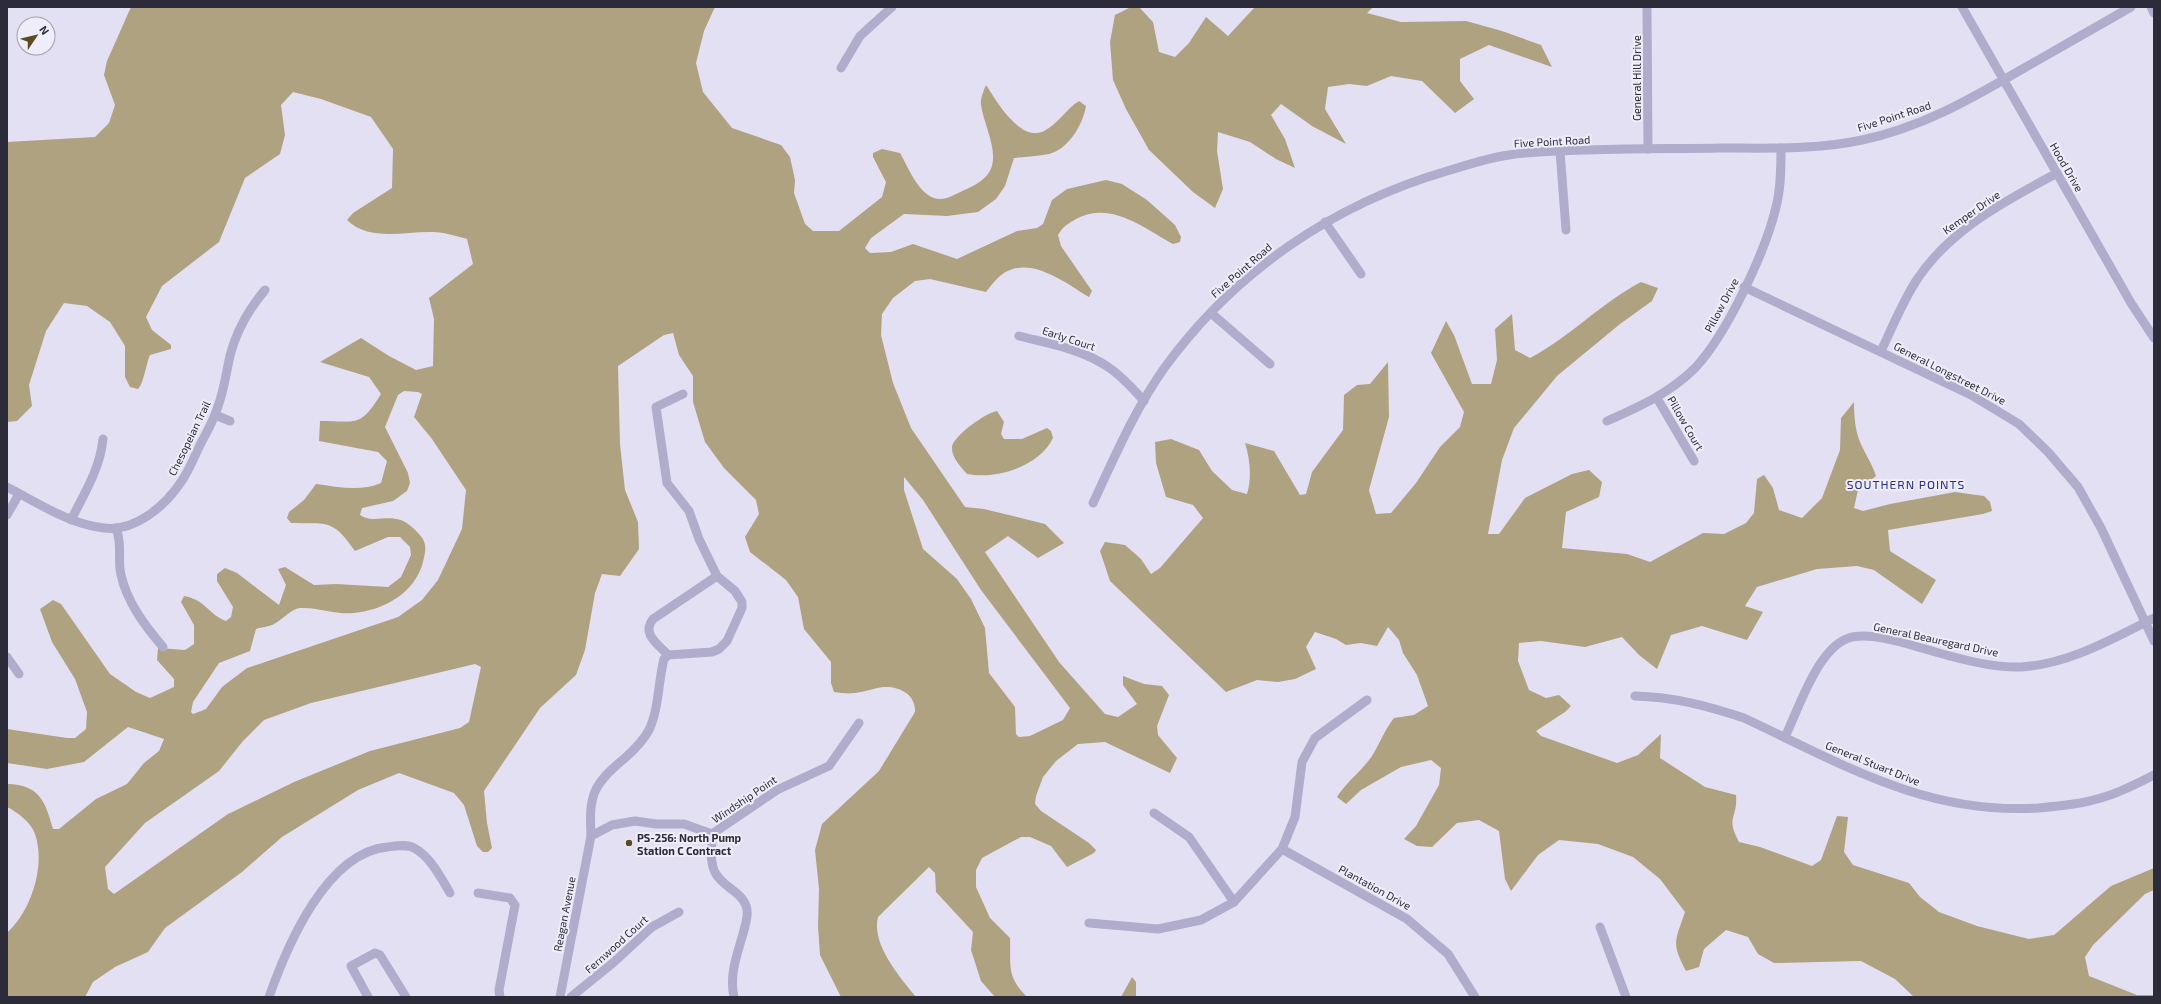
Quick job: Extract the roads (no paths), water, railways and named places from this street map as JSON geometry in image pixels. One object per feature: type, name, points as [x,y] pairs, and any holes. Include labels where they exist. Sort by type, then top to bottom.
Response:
[{"type":"street","points":[[841,68],[860,36],[892,7]]},
{"type":"street","name":"General Hill Drive","points":[[1647,7],[1648,149]]},
{"type":"street","name":"Hood Drive","points":[[1962,7],[2131,303],[2154,338]]},
{"type":"street","name":"Five Point Road","points":[[1093,503],[1132,420],[1166,366],[1211,313],[1240,284],[1267,261],[1325,222],[1362,202],[1436,174],[1500,156],[1560,151],[1781,148],[1846,143],[1891,133],[1942,114],[2131,7]]},
{"type":"street","points":[[2151,7],[2154,13]]},
{"type":"street","name":"Pillow Drive","points":[[1607,421],[1657,398],[1676,385],[1706,356],[1730,315],[1764,246],[1777,203],[1781,168],[1781,148]]},
{"type":"street","points":[[1560,151],[1566,230]]},
{"type":"street","name":"Kemper Drive","points":[[1881,351],[1916,281],[1944,246],[1982,216],[2057,173]]},
{"type":"street","points":[[1325,222],[1361,274]]},
{"type":"street","name":"General Longstreet Drive","points":[[1744,287],[1971,395],[2003,413],[2035,437],[2078,487],[2101,528],[2154,641]]},
{"type":"street","name":"Chesopeian Trail","points":[[7,488],[71,520],[105,529],[116,528],[137,521],[156,511],[182,481],[215,415],[221,397],[230,354],[237,334],[247,315],[265,290]]},
{"type":"street","points":[[1211,313],[1270,364]]},
{"type":"street","name":"Early Court","points":[[1019,336],[1081,352],[1096,359],[1110,368],[1144,401]]},
{"type":"street","points":[[683,394],[656,407],[655,411],[660,424],[664,474],[671,490],[689,511],[699,539],[717,576],[735,591],[742,602],[742,608],[728,641],[719,649],[712,652],[668,655],[650,635],[648,628],[649,623],[717,576]]},
{"type":"street","name":"Pillow Court","points":[[1657,398],[1694,461]]},
{"type":"street","points":[[215,415],[230,421]]},
{"type":"street","points":[[71,520],[94,475],[102,454],[103,439]]},
{"type":"street","points":[[7,515],[19,494]]},
{"type":"street","points":[[116,528],[121,545],[120,564],[124,586],[137,613],[163,647]]},
{"type":"street","name":"General Beauregard Drive","points":[[1785,737],[1824,658],[1842,640],[1851,637],[1859,636],[1885,639],[1951,657],[1992,665],[2021,667],[2048,663],[2079,654],[2154,618]]},
{"type":"street","name":"Reagan Avenue","points":[[560,997],[591,836],[589,811],[593,793],[606,775],[631,753],[648,731],[655,710],[664,659],[668,655]]},
{"type":"street","points":[[7,657],[19,674]]},
{"type":"street","name":"General Stuart Drive","points":[[1635,696],[1697,703],[1744,718],[1894,787],[1921,796],[1965,805],[2020,809],[2054,807],[2103,798],[2154,775]]},
{"type":"street","points":[[1088,923],[1158,929],[1201,920],[1234,902],[1282,849],[1295,817],[1302,762],[1314,738],[1367,700]]},
{"type":"street","name":"Windship Point","points":[[712,834],[777,790],[829,766],[859,723]]},
{"type":"street","points":[[1154,813],[1189,837],[1234,902]]},
{"type":"street","points":[[591,836],[612,825],[635,821],[656,824],[684,824],[712,834],[712,865],[715,873],[739,896],[747,908],[747,919],[732,978],[734,997]]},
{"type":"street","points":[[269,997],[290,942],[312,906],[339,871],[363,854],[382,848],[408,846],[414,848],[431,864],[450,893]]},
{"type":"street","name":"Plantation Drive","points":[[1282,849],[1408,919],[1448,954],[1475,997]]},
{"type":"street","points":[[478,893],[510,898],[515,905],[499,990],[500,997]]},
{"type":"street","name":"Fernwood Court","points":[[571,997],[614,962],[652,927],[679,912]]},
{"type":"street","points":[[1600,927],[1626,997]]},
{"type":"street","points":[[368,997],[351,966],[375,953],[380,955],[406,997]]},
{"type":"place","name":"PS-256: North Pump Station C Contract","points":[[629,843]]},
{"type":"district","name":"SOUTHERN POINTS","points":[[1906,484]]}]
